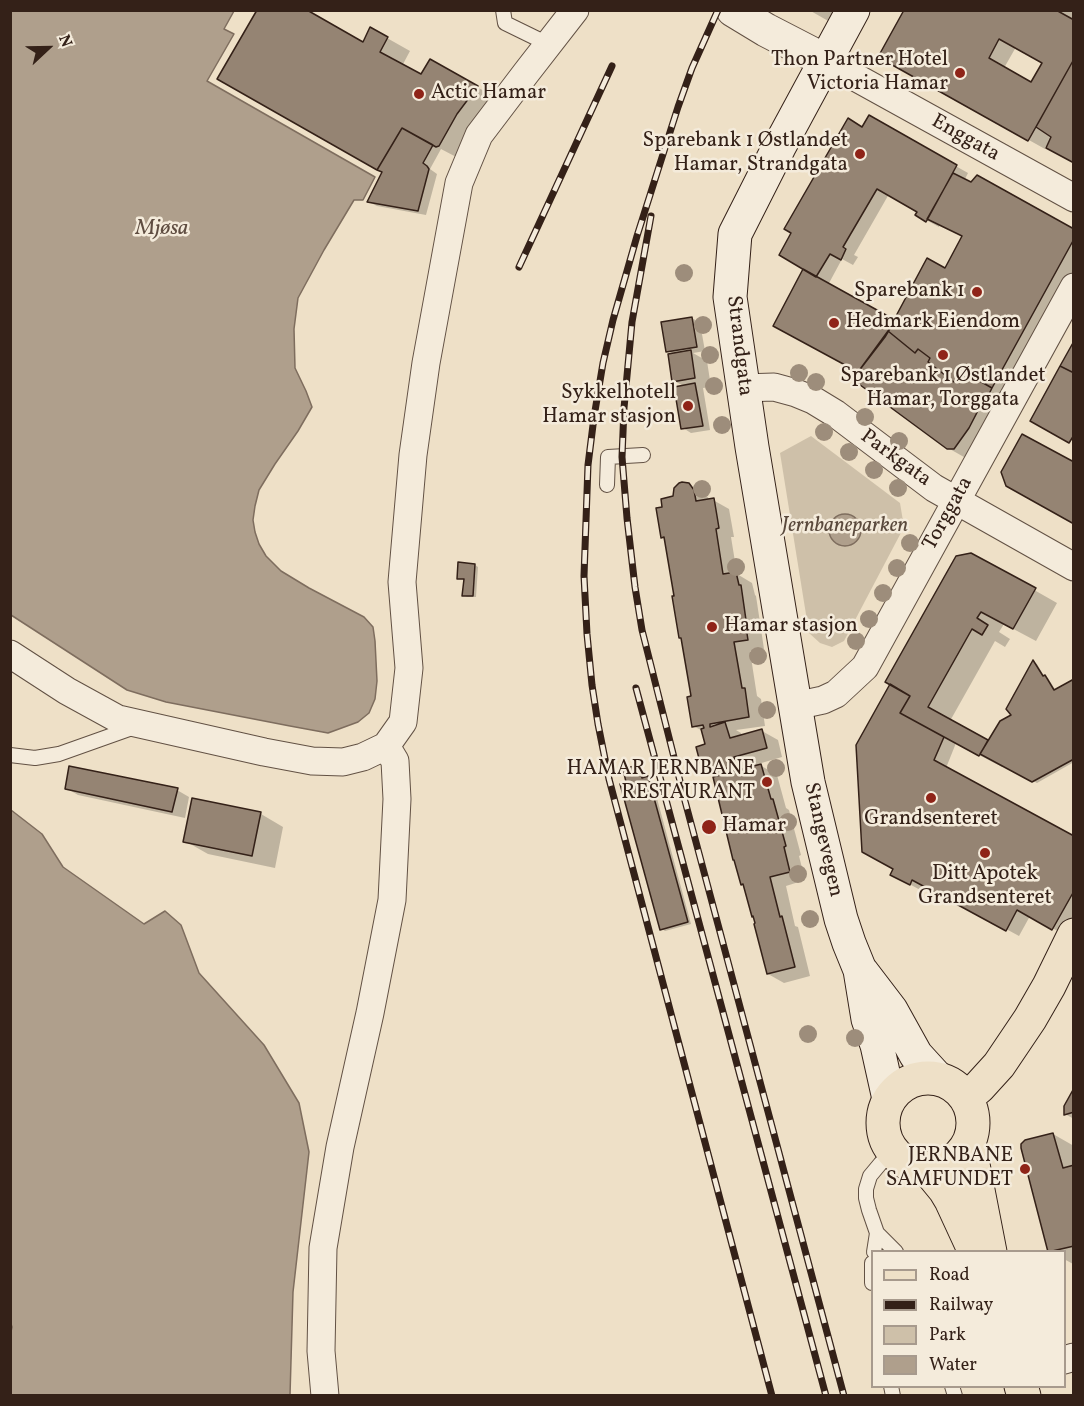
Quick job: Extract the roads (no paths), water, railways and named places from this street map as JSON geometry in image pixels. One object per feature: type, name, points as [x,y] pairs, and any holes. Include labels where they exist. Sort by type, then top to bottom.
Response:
[{"type":"main road","points":[[733,10],[826,61]]},
{"type":"main road","name":"Strandgata","points":[[795,706],[730,297],[735,234],[853,10]]},
{"type":"main road","name":"Stangevegen","points":[[795,706],[808,782],[841,919],[860,970],[868,1019],[877,1046],[889,1099]]},
{"type":"main road","points":[[966,1098],[999,1065],[1030,1019],[1073,937]]},
{"type":"main road","name":"Stangevegen","points":[[860,970],[891,1010],[916,1055],[937,1078]]},
{"type":"main road","points":[[937,1078],[948,1082],[966,1098],[974,1119],[972,1135],[964,1152],[952,1162],[927,1168],[914,1166],[902,1160],[893,1151],[887,1141],[883,1120],[889,1099],[898,1089],[910,1081],[937,1078]]},
{"type":"main road","points":[[969,1144],[990,1250]]},
{"type":"main road","points":[[927,1168],[951,1200],[975,1250]]},
{"type":"street","points":[[10,654],[67,691],[118,719],[312,761],[343,762],[363,757],[386,746],[403,722],[409,668],[402,582],[413,455],[426,363],[459,183],[479,135],[576,10]]},
{"type":"street","name":"Enggata","points":[[826,61],[1074,198]]},
{"type":"street","name":"Torggata","points":[[795,706],[823,700],[836,694],[865,668],[1074,288]]},
{"type":"street","name":"Parkgata","points":[[743,388],[774,387],[813,400],[836,414],[934,488],[1074,567]]},
{"type":"street","points":[[325,1395],[321,1351],[323,1248],[340,1147],[392,900],[397,799],[395,761],[386,746]]},
{"type":"lane","points":[[503,10],[505,23],[548,44]]},
{"type":"lane","points":[[607,485],[608,457],[643,455]]},
{"type":"lane","points":[[10,755],[35,758],[59,754],[143,724]]},
{"type":"lane","points":[[874,1250],[877,1233],[869,1210],[866,1189],[870,1176],[893,1151]]},
{"type":"lane","points":[[877,1233],[896,1250]]},
{"type":"water","name":"Mjøsa","points":[[10,11],[234,11],[224,29],[234,34],[207,81],[375,177],[363,200],[354,200],[298,298],[294,329],[295,368],[312,407],[259,490],[253,520],[259,544],[266,556],[281,571],[364,617],[373,627],[377,681],[375,699],[369,713],[358,722],[328,733],[166,702],[127,690],[11,615]]},
{"type":"water","points":[[845,514],[857,518],[861,530],[857,542],[845,546],[833,542],[829,530],[833,518]]},
{"type":"water","points":[[11,810],[42,834],[63,867],[144,924],[165,911],[181,925],[199,973],[264,1045],[299,1103],[309,1152],[293,1292],[290,1395],[11,1395]]},
{"type":"railway","points":[[718,10],[692,68],[678,107],[613,320],[603,363],[588,465],[584,576],[592,685],[609,779],[772,1396]]},
{"type":"railway","points":[[519,267],[612,66]]},
{"type":"railway","points":[[651,216],[632,322],[622,457],[627,518],[642,630],[685,801],[844,1396]]},
{"type":"railway","points":[[636,688],[826,1396]]},
{"type":"place","name":"Thon Partner Hotel Victoria Hamar","points":[[960,73]]},
{"type":"place","name":"Actic Hamar","points":[[419,94]]},
{"type":"place","name":"Sparebank 1 Østlandet Hamar, Strandgata","points":[[860,154]]},
{"type":"place","name":"Sparebank 1","points":[[977,292]]},
{"type":"place","name":"Hedmark Eiendom","points":[[834,323]]},
{"type":"place","name":"Sparebank 1 Østlandet Hamar, Torggata","points":[[943,355]]},
{"type":"place","name":"Sykkelhotell Hamar stasjon","points":[[688,406]]},
{"type":"place","name":"Hamar stasjon","points":[[712,627]]},
{"type":"place","name":"HAMAR JERNBANE RESTAURANT","points":[[767,782]]},
{"type":"place","name":"Grandsenteret","points":[[931,798]]},
{"type":"place","name":"Hamar","points":[[709,827]]},
{"type":"place","name":"Ditt Apotek Grandsenteret","points":[[985,853]]},
{"type":"place","name":"JERNBANE SAMFUNDET","points":[[1025,1169]]},
{"type":"park label","name":"Jernbaneparken","points":[[845,527]]}]
